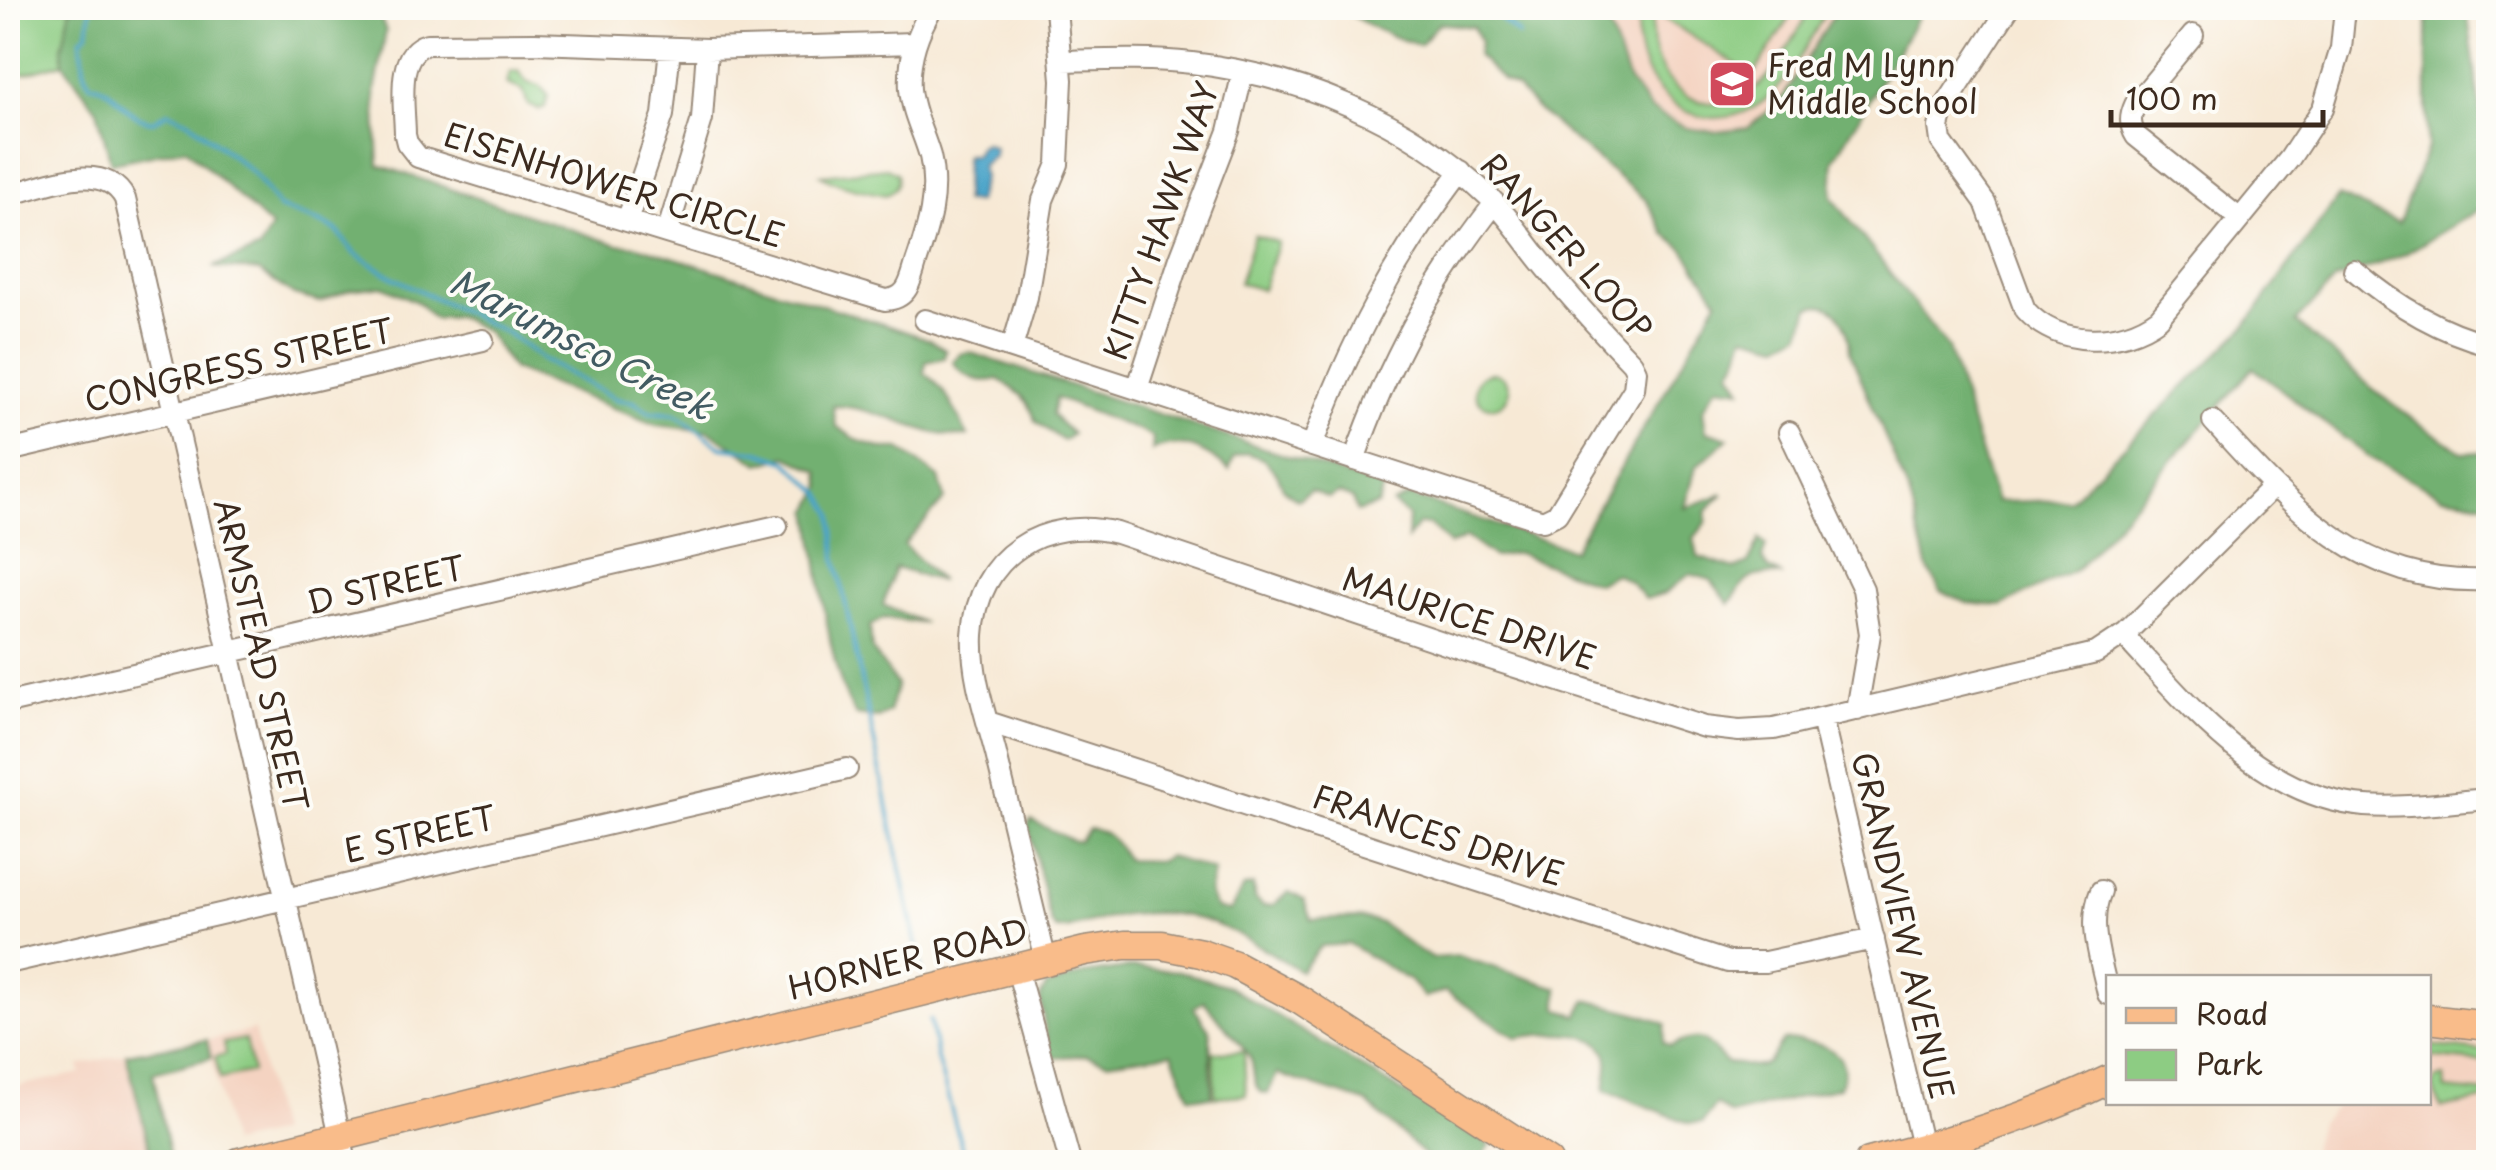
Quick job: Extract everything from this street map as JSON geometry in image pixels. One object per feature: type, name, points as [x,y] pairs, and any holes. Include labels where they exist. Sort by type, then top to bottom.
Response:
[{"type":"main road","name":"HORNER ROAD","points":[[239,1162],[343,1150],[1016,968],[1085,951],[1142,944],[1223,959],[1300,1000],[1548,1162]]},
{"type":"main road","points":[[2431,1019],[2488,1026]]},
{"type":"main road","points":[[1869,1162],[2062,1103],[2106,1081]]},
{"type":"street","name":"EISENHOWER CIRCLE","points":[[915,43],[707,49],[535,42],[427,44],[414,49],[406,62],[405,134],[418,156],[885,300],[901,296],[908,289],[930,220],[930,156],[910,93],[915,43],[932,8]]},
{"type":"street","points":[[1012,348],[1027,297],[1043,200],[1058,164],[1062,62],[1056,8]]},
{"type":"street","points":[[2009,8],[1944,108],[1939,126],[1946,151],[1985,202],[2022,302],[2033,318],[2086,338],[2134,334],[2159,318],[2296,148],[2328,98],[2341,48],[2345,8]]},
{"type":"street","points":[[2193,35],[2136,104],[2132,129],[2240,219]]},
{"type":"street","points":[[627,221],[662,115],[670,48]]},
{"type":"street","points":[[667,233],[702,118],[707,49]]},
{"type":"street","name":"RANGER LOOP","points":[[925,320],[1538,520],[1557,514],[1634,389],[1636,371],[1632,363],[1566,291],[1495,204],[1461,171],[1412,138],[1351,107],[1244,72],[1190,62],[1062,62]]},
{"type":"street","name":"KITTY HAWK WAY","points":[[1137,389],[1180,258],[1228,132],[1244,72]]},
{"type":"street","points":[[1312,446],[1333,388],[1375,299],[1461,171]]},
{"type":"street","name":"ARMSTEAD STREET","points":[[8,196],[95,177],[112,182],[124,199],[343,1150]]},
{"type":"street","points":[[1354,460],[1381,388],[1416,314],[1495,204]]},
{"type":"street","points":[[2354,270],[2422,318],[2459,336],[2488,344]]},
{"type":"street","name":"CONGRESS STREET","points":[[8,451],[483,340]]},
{"type":"street","points":[[2213,421],[2273,487],[2334,538],[2388,567],[2444,580],[2488,580]]},
{"type":"street","points":[[1789,432],[1863,589],[1870,634],[1857,710]]},
{"type":"street","name":"MAURICE DRIVE","points":[[1046,961],[974,657],[975,616],[981,596],[999,565],[1015,550],[1046,533],[1080,527],[1117,533],[1704,727],[1761,730],[2086,657],[2123,636],[2273,487]]},
{"type":"street","name":"D STREET","points":[[8,703],[778,526]]},
{"type":"street","points":[[2123,636],[2223,737],[2256,764],[2308,792],[2360,806],[2488,799]]},
{"type":"street","name":"GRANDVIEW AVENUE","points":[[1822,718],[1922,1148]]},
{"type":"street","name":"FRANCES DRIVE","points":[[988,722],[1707,957],[1765,962],[1874,939]]},
{"type":"street","name":"E STREET","points":[[8,962],[847,768]]},
{"type":"street","points":[[2101,890],[2094,925],[2106,984]]},
{"type":"street","points":[[1016,968],[1070,1162]]},
{"type":"shaded area","name":"Fred M Lynn Middle School","points":[[1539,8],[1923,8],[1834,160],[1634,163]]},
{"type":"shaded area","points":[[254,1030],[278,1133],[231,1144],[207,1040]]},
{"type":"shaded area","points":[[2431,1038],[2488,1045],[2488,1162],[2309,1162],[2319,1122],[2339,1105],[2431,1105]]},
{"type":"shaded area","points":[[126,1054],[153,1162],[8,1162],[8,1088],[81,1073],[79,1065]]},
{"type":"green space","points":[[8,8],[71,8],[62,48],[63,63],[8,78]]},
{"type":"green space","points":[[71,8],[376,8],[386,31],[375,92],[379,165],[615,244],[638,246],[898,329],[946,350],[944,358],[926,362],[924,373],[945,393],[968,436],[935,433],[868,411],[833,406],[836,426],[859,441],[883,449],[900,449],[939,478],[945,499],[904,545],[940,581],[895,568],[883,605],[924,623],[884,618],[870,626],[872,649],[897,685],[889,712],[878,718],[856,715],[838,674],[810,511],[822,487],[819,471],[787,456],[760,464],[709,431],[656,425],[512,369],[486,331],[456,316],[434,319],[419,303],[382,286],[349,290],[320,302],[294,295],[258,271],[213,267],[260,249],[271,227],[186,148],[111,163],[97,110],[63,63],[62,48]]},
{"type":"green space","points":[[1341,8],[1602,8],[1629,82],[1651,110],[1687,128],[1715,132],[1748,128],[1782,99],[1838,8],[1923,8],[1834,160],[1832,197],[1948,348],[1996,502],[2070,500],[2244,328],[2339,196],[2399,223],[2427,148],[2427,8],[2467,8],[2488,169],[2488,204],[2405,254],[2335,280],[2296,322],[2380,395],[2423,426],[2463,452],[2488,453],[2488,503],[2442,496],[2372,459],[2253,368],[2077,569],[2001,606],[1967,603],[1940,591],[1927,566],[1910,497],[1850,352],[1845,325],[1835,311],[1820,305],[1809,307],[1801,333],[1780,344],[1745,335],[1731,371],[1742,389],[1717,386],[1703,410],[1706,431],[1729,438],[1696,467],[1685,508],[1723,494],[1707,510],[1706,523],[1694,538],[1698,557],[1735,569],[1748,563],[1760,539],[1766,545],[1762,559],[1769,569],[1783,576],[1750,579],[1729,604],[1711,580],[1690,574],[1665,593],[1645,599],[1630,582],[1615,574],[1597,583],[1517,553],[1494,557],[1466,537],[1450,545],[1430,525],[1419,524],[1407,539],[1408,516],[1393,504],[1410,496],[1573,550],[1718,300],[1684,249],[1665,234],[1646,200],[1477,55],[1480,41],[1473,27],[1439,23],[1419,45],[1378,30]]},
{"type":"green space","points":[[1641,8],[1656,8],[1652,30],[1663,71],[1692,98],[1711,103],[1732,101],[1753,90],[1779,63],[1812,8],[1829,8],[1797,62],[1767,98],[1730,116],[1707,117],[1685,111],[1666,98],[1651,80],[1641,58],[1637,34]]},
{"type":"green space","points":[[1672,8],[1796,8],[1753,75],[1665,19]]},
{"type":"green space","points":[[518,71],[528,83],[540,86],[548,95],[545,107],[539,110],[528,105],[523,90],[507,84],[510,72]]},
{"type":"green space","points":[[887,168],[897,173],[898,180],[886,195],[843,185],[821,175]]},
{"type":"green space","points":[[1254,235],[1278,242],[1262,290],[1239,283]]},
{"type":"green space","points":[[968,352],[1383,487],[1378,505],[1357,512],[1352,499],[1339,493],[1328,498],[1310,490],[1298,500],[1284,490],[1277,474],[1263,459],[1247,453],[1234,457],[1229,470],[1183,445],[1152,451],[1153,438],[1056,398],[1052,415],[1072,434],[1063,441],[1035,421],[1022,396],[998,379],[979,380],[961,372],[953,361]]},
{"type":"green space","points":[[1492,373],[1504,378],[1509,390],[1504,402],[1492,407],[1480,402],[1475,390],[1480,378]]},
{"type":"green space","points":[[1031,820],[1073,841],[1079,841],[1089,829],[1103,832],[1127,860],[1159,861],[1168,856],[1214,871],[1210,891],[1217,909],[1230,911],[1244,887],[1253,885],[1255,899],[1263,906],[1273,905],[1289,892],[1304,900],[1311,920],[1360,918],[1381,923],[1434,958],[1459,956],[1558,988],[1558,1008],[1578,1016],[1586,1000],[1644,1015],[1666,1024],[1663,1042],[1671,1046],[1698,1039],[1727,1063],[1764,1065],[1783,1041],[1818,1044],[1837,1055],[1843,1064],[1839,1087],[1731,1115],[1716,1104],[1702,1123],[1689,1123],[1605,1090],[1608,1058],[1597,1042],[1563,1034],[1517,1038],[1445,991],[1425,998],[1410,981],[1349,944],[1321,946],[1300,971],[1241,936],[1190,917],[1135,914],[1056,929],[1051,923],[1028,825]]},
{"type":"green space","points":[[1134,967],[1179,971],[1228,986],[1490,1145],[1479,1162],[1432,1162],[1366,1102],[1277,1074],[1268,1093],[1260,1092],[1250,1058],[1204,1001],[1194,1008],[1210,1031],[1212,1097],[1190,1096],[1172,1053],[1107,1062],[1086,1055],[1050,1058],[1040,998],[1046,986],[1084,974]]},
{"type":"green space","points":[[245,1039],[252,1072],[220,1079],[215,1057],[226,1054],[224,1043]]},
{"type":"green space","points":[[207,1040],[211,1058],[153,1073],[170,1158],[153,1162],[126,1054]]},
{"type":"green space","points":[[2431,1045],[2488,1052],[2488,1063],[2431,1057]]},
{"type":"green space","points":[[1244,1051],[1246,1095],[1215,1097],[1213,1052]]},
{"type":"green space","points":[[2444,1077],[2445,1089],[2488,1093],[2488,1099],[2441,1108],[2433,1088],[2435,1079]]},
{"type":"water","points":[[985,143],[994,147],[994,155],[981,166],[983,177],[977,202],[964,202],[965,155],[975,155]]},
{"type":"waterway","name":"Marumsco Creek","points":[[91,8],[88,32],[81,39],[84,69],[90,84],[108,90],[133,114],[153,121],[168,112],[189,121],[252,172],[279,208],[327,225],[338,232],[354,253],[394,278],[509,334],[543,360],[616,399],[634,402],[650,412],[676,414],[721,447],[759,452],[786,461],[821,493],[833,514],[836,558],[922,971]]},
{"type":"waterway","points":[[1482,8],[1519,35]]},
{"type":"waterway","name":"Marumsco Creek","points":[[930,1020],[966,1162]]},
{"type":"place","name":"Fred M Lynn Middle School","points":[[1732,84]]}]
